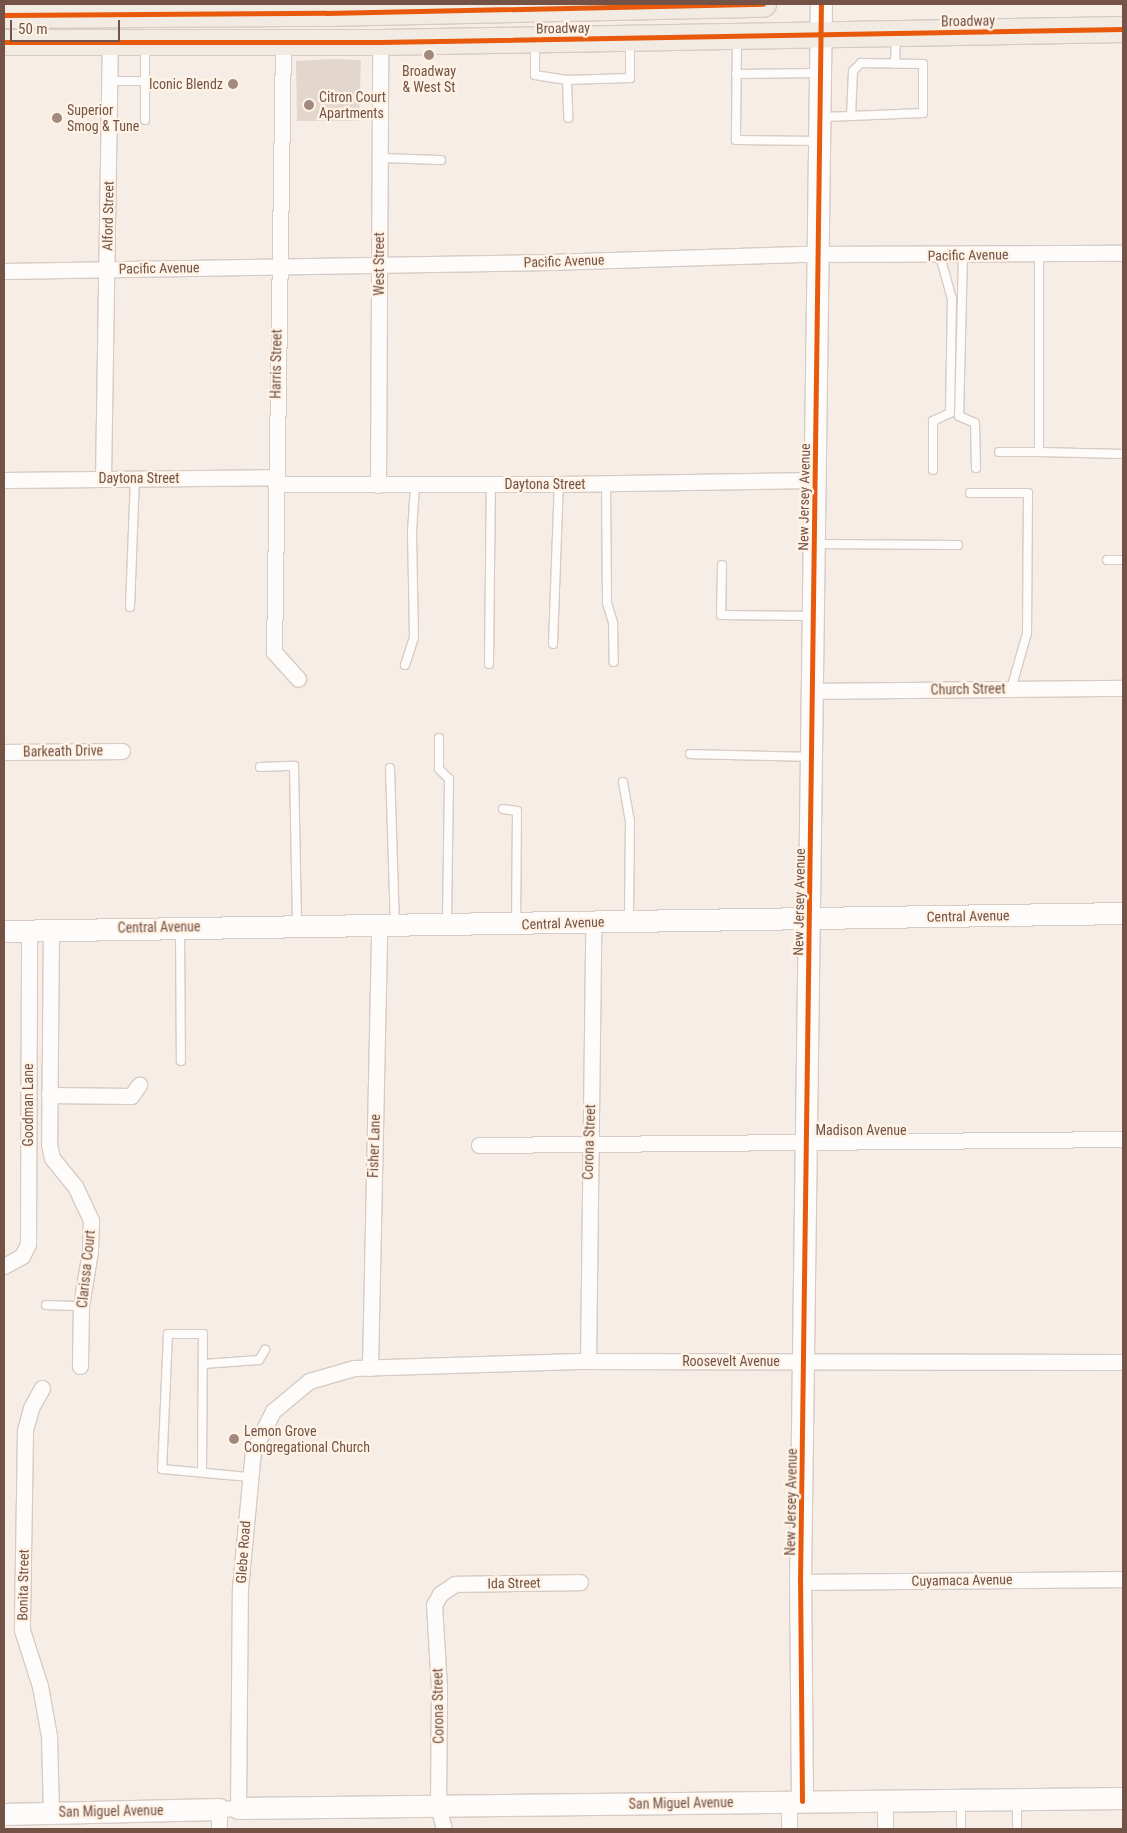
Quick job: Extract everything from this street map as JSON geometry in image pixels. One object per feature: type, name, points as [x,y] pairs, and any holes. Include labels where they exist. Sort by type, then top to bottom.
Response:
[{"type":"main road","name":"Broadway","points":[[4,15],[218,7],[370,8],[763,4]]},
{"type":"main road","name":"Broadway","points":[[4,42],[110,44],[283,41],[470,41],[1123,29]]},
{"type":"street","name":"New Jersey Avenue","points":[[789,1829],[795,1801],[805,1361],[821,4]]},
{"type":"street","points":[[218,7],[218,42]]},
{"type":"street","points":[[470,7],[470,41]]},
{"type":"street","name":"Harris Street","points":[[283,41],[278,266],[274,652],[298,678]]},
{"type":"street","name":"West Street","points":[[378,485],[380,42]]},
{"type":"street","name":"Alford Street","points":[[104,479],[110,44]]},
{"type":"street","name":"Pacific Avenue","points":[[4,270],[379,265],[818,253],[940,256],[1123,252]]},
{"type":"street","name":"Daytona Street","points":[[4,480],[134,479],[378,485],[491,485],[815,480]]},
{"type":"street","name":"Church Street","points":[[813,691],[1123,688]]},
{"type":"street","name":"Barkeath Drive","points":[[4,752],[122,751]]},
{"type":"street","name":"Central Avenue","points":[[4,931],[180,926],[516,924],[1123,913]]},
{"type":"street","name":"Corona Street","points":[[588,1361],[588,1144],[594,1038],[593,922]]},
{"type":"street","name":"Fisher Lane","points":[[370,1368],[387,924]]},
{"type":"street","name":"Goodman Lane","points":[[4,1266],[22,1256],[28,1244],[29,930]]},
{"type":"street","name":"Clarissa Court","points":[[51,930],[49,1095],[52,1158],[75,1186],[91,1220],[90,1251],[81,1306],[80,1366]]},
{"type":"street","points":[[49,1095],[132,1096],[139,1085]]},
{"type":"street","name":"Madison Avenue","points":[[479,1145],[1123,1139]]},
{"type":"street","name":"Roosevelt Avenue","points":[[370,1368],[588,1361],[1123,1362]]},
{"type":"street","name":"Glebe Road","points":[[225,1816],[249,1477],[257,1436],[283,1399],[323,1374],[370,1368]]},
{"type":"street","name":"Bonita Street","points":[[42,1388],[25,1431],[22,1630],[40,1686],[49,1736],[51,1813]]},
{"type":"street","name":"Cuyamaca Avenue","points":[[800,1582],[1123,1578]]},
{"type":"street","name":"Ida Street","points":[[448,1588],[455,1584],[580,1582]]},
{"type":"street","name":"Corona Street","points":[[444,1829],[438,1805],[439,1688],[434,1605],[448,1588]]},
{"type":"street","name":"San Miguel Avenue","points":[[4,1814],[225,1816],[438,1805],[1123,1798]]},
{"type":"street","points":[[885,1829],[886,1800]]},
{"type":"lane","points":[[895,64],[896,33]]},
{"type":"lane","points":[[737,36],[736,140],[819,141]]},
{"type":"lane","points":[[535,39],[535,75],[567,80],[630,78],[630,38]]},
{"type":"lane","points":[[145,43],[145,120]]},
{"type":"lane","points":[[820,117],[851,116],[923,113],[922,64],[861,63],[852,70],[851,116]]},
{"type":"lane","points":[[736,74],[820,73]]},
{"type":"lane","points":[[567,80],[568,118]]},
{"type":"lane","points":[[110,81],[145,81]]},
{"type":"lane","points":[[380,158],[441,160]]},
{"type":"lane","points":[[1039,254],[1039,452]]},
{"type":"lane","points":[[963,255],[959,416],[975,423],[976,468]]},
{"type":"lane","points":[[933,470],[933,421],[950,413],[952,299],[940,256]]},
{"type":"lane","points":[[999,452],[1123,454]]},
{"type":"lane","points":[[130,607],[134,479]]},
{"type":"lane","points":[[553,644],[559,484]]},
{"type":"lane","points":[[606,484],[607,603],[613,623],[614,662]]},
{"type":"lane","points":[[404,665],[414,637],[412,532],[415,485]]},
{"type":"lane","points":[[488,664],[491,485]]},
{"type":"lane","points":[[970,493],[1028,493],[1027,633],[1011,689]]},
{"type":"lane","points":[[815,544],[958,545]]},
{"type":"lane","points":[[1106,560],[1123,560]]},
{"type":"lane","points":[[722,565],[721,615],[814,616]]},
{"type":"lane","points":[[439,738],[439,769],[449,779],[447,923]]},
{"type":"lane","points":[[690,754],[812,757]]},
{"type":"lane","points":[[260,767],[294,766],[296,925]]},
{"type":"lane","points":[[387,924],[390,768]]},
{"type":"lane","points":[[623,782],[630,821],[629,922]]},
{"type":"lane","points":[[503,809],[517,811],[516,924]]},
{"type":"lane","points":[[180,926],[181,1061]]},
{"type":"lane","points":[[46,1305],[81,1306]]},
{"type":"lane","points":[[202,1471],[203,1334],[168,1334],[162,1469],[202,1471],[249,1477]]},
{"type":"lane","points":[[203,1364],[259,1360],[265,1350]]},
{"type":"lane","points":[[961,1800],[961,1829]]},
{"type":"lane","points":[[1017,1800],[1017,1829]]},
{"type":"building","name":"Citron Court Apartments","points":[[361,60],[359,121],[297,121],[296,61]]},
{"type":"cycle path","points":[[4,15],[326,13],[763,4]]},
{"type":"cycle path","points":[[802,1801],[800,1582],[821,4]]},
{"type":"cycle path","points":[[4,42],[380,42],[1123,29]]},
{"type":"place","name":"Broadway & West St","points":[[429,55]]},
{"type":"place","name":"Iconic Blendz","points":[[233,84]]},
{"type":"place","name":"Citron Court Apartments","points":[[309,105]]},
{"type":"place","name":"Superior Smog & Tune","points":[[57,118]]},
{"type":"place","name":"Lemon Grove Congregational Church","points":[[234,1439]]}]
